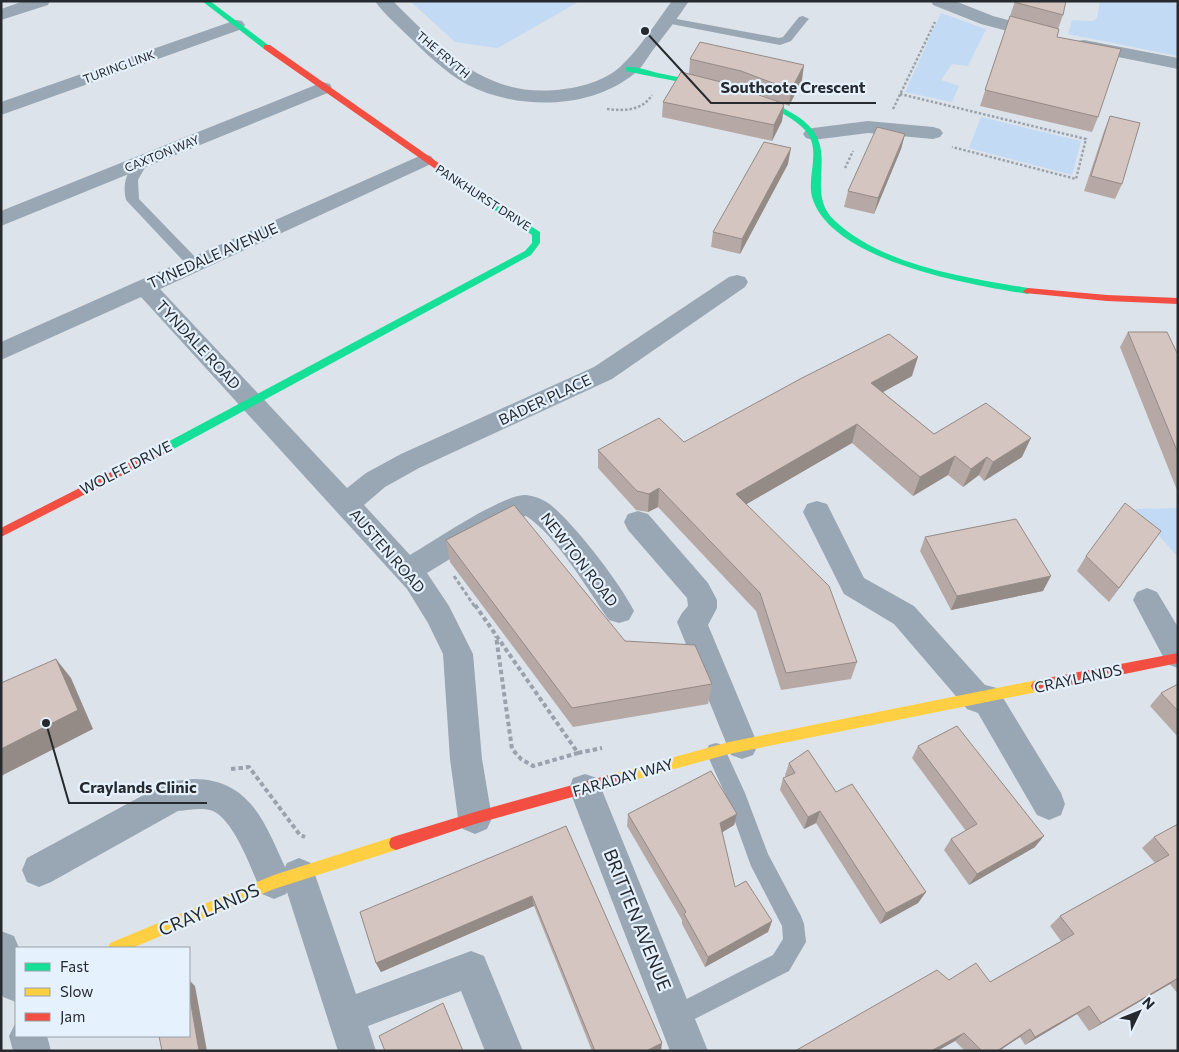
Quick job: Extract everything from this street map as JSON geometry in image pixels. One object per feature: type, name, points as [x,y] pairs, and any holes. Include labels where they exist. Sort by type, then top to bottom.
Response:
[{"type":"street","points":[[1,15],[42,1]]},
{"type":"street","name":"PANKHURST DRIVE","points":[[205,1],[424,160],[537,234],[536,243],[528,253],[252,403]]},
{"type":"street","name":"THE FRYTH","points":[[383,1],[472,80],[502,92],[538,96],[574,94],[592,90],[620,76],[629,69],[681,1]]},
{"type":"street","points":[[939,1],[987,20],[1064,41],[1178,64]]},
{"type":"street","name":"TURING LINK","points":[[1,109],[236,25]]},
{"type":"street","points":[[629,69],[751,97],[785,112],[813,134],[817,145],[814,184],[817,201],[824,215],[835,226],[865,247],[922,268],[993,286],[1045,294],[1104,299],[1178,300]]},
{"type":"street","name":"CAXTON WAY","points":[[1,219],[323,88]]},
{"type":"street","points":[[813,134],[868,127],[932,133]]},
{"type":"street","name":"TYNEDALE AVENUE","points":[[1,352],[424,160]]},
{"type":"street","name":"BADER PLACE","points":[[349,506],[351,500],[359,492],[384,475],[410,461],[603,373],[737,282]]},
{"type":"street","name":"TYNDALE ROAD","points":[[145,286],[252,403]]},
{"type":"street","name":"AUSTEN ROAD","points":[[252,403],[408,571],[439,615],[458,654],[466,759],[475,818]]},
{"type":"street","name":"WOLFE DRIVE","points":[[1,533],[252,403]]},
{"type":"street","name":"NEWTON ROAD","points":[[408,571],[507,511],[522,505],[532,506],[549,519],[619,612]]},
{"type":"street","points":[[817,512],[854,586],[904,615],[982,698],[1049,804]]},
{"type":"street","points":[[638,522],[698,591],[704,602],[702,613],[692,622],[730,720],[729,749]]},
{"type":"street","points":[[1148,600],[1178,656]]},
{"type":"street","name":"CRAYLANDS","points":[[982,698],[1178,656]]},
{"type":"street","name":"FARADAY WAY","points":[[286,879],[475,818],[729,749],[859,720],[982,698]]},
{"type":"street","name":"BRITTEN AVENUE","points":[[585,789],[689,1051]]},
{"type":"street","points":[[39,870],[174,796],[198,794],[226,800],[243,818],[286,879],[346,1016],[357,1051]]},
{"type":"street","name":"CRAYLANDS","points":[[117,947],[286,879]]},
{"type":"street","points":[[1,949],[15,982]]},
{"type":"street","points":[[346,1016],[471,969],[504,1051]]},
{"type":"street","points":[[1,996],[15,989]]},
{"type":"street","points":[[28,1037],[32,1051]]},
{"type":"lane","points":[[666,20],[780,42],[787,39],[804,19]]},
{"type":"lane","points":[[142,162],[131,178],[129,188],[134,200],[194,264]]},
{"type":"lane","points":[[675,1016],[781,963],[795,942],[793,924],[759,858],[735,793],[729,749]]},
{"type":"path","points":[[890,115],[936,20]]},
{"type":"path","points":[[599,108],[616,110],[637,108],[649,101],[656,89]]},
{"type":"path","points":[[900,94],[1086,139],[1076,180],[949,146]]},
{"type":"path","points":[[842,174],[854,149]]},
{"type":"path","points":[[454,576],[496,636],[573,746],[578,754],[533,766],[521,759],[512,748],[496,636]]},
{"type":"shaded area","points":[[410,1],[580,1],[498,48],[455,42]]},
{"type":"shaded area","points":[[1100,1],[1161,1],[1178,4],[1178,56],[1068,34],[1072,20],[1093,21],[1097,18]]},
{"type":"shaded area","points":[[941,13],[986,29],[968,66],[952,64],[941,80],[959,86],[952,102],[905,92]]},
{"type":"shaded area","points":[[981,117],[1081,141],[1072,175],[969,148]]},
{"type":"shaded area","points":[[1178,508],[1178,557],[1135,509]]},
{"type":"building","points":[[1015,1],[1066,1],[1063,15]]},
{"type":"building","points":[[1010,16],[1059,29],[1057,37],[1121,49],[1098,117],[985,90]]},
{"type":"building","points":[[700,42],[804,65],[791,90],[741,71],[690,59]]},
{"type":"building","points":[[681,72],[725,83],[784,105],[774,125],[663,102]]},
{"type":"building","points":[[1110,116],[1140,123],[1122,184],[1091,176]]},
{"type":"building","points":[[877,127],[905,134],[878,198],[848,191]]},
{"type":"building","points":[[764,142],[791,148],[742,239],[713,232]]},
{"type":"building","points":[[1128,332],[1167,332],[1178,355],[1178,453]]},
{"type":"building","points":[[889,334],[918,357],[871,383],[934,434],[986,403],[1031,438],[993,462],[987,457],[971,469],[955,456],[920,477],[857,424],[736,494],[829,586],[857,662],[786,673],[760,593],[659,488],[649,494],[637,491],[598,450],[659,418],[684,442],[802,378]]},
{"type":"building","points":[[1125,503],[1161,531],[1119,588],[1086,556]]},
{"type":"building","points":[[514,505],[625,641],[695,645],[712,684],[572,708],[446,540]]},
{"type":"building","points":[[1016,519],[1051,576],[957,596],[925,537]]},
{"type":"building","points":[[56,659],[78,710],[1,749],[1,683]]},
{"type":"building","points":[[1178,684],[1178,711],[1161,693]]},
{"type":"building","points":[[957,726],[1044,836],[977,874],[951,839],[977,824],[918,746]]},
{"type":"building","points":[[808,750],[836,792],[852,784],[926,892],[886,913],[820,811],[808,817],[783,778],[795,773],[789,763]]},
{"type":"building","points":[[711,771],[737,814],[720,823],[735,887],[746,881],[772,921],[708,957],[684,914],[686,912],[628,814]]},
{"type":"building","points":[[1178,824],[1178,978],[1101,1023],[1089,1006],[1035,1037],[1030,1029],[997,1051],[982,1051],[964,1033],[931,1051],[795,1051],[937,970],[949,980],[976,963],[990,982],[1074,934],[1060,916],[1169,855],[1154,837]]},
{"type":"building","points":[[566,826],[662,1043],[646,1051],[595,1051],[532,896],[376,963],[360,912]]},
{"type":"building","points":[[190,999],[199,1051],[162,1051],[159,1037],[190,1037]]},
{"type":"building","points":[[443,1003],[463,1051],[385,1051],[379,1036]]},
{"type":"traffic: fast","points":[[205,1],[267,47]]},
{"type":"traffic: fast","points":[[629,69],[698,83],[748,97],[791,116],[807,128],[816,144],[817,200],[829,220],[850,238],[878,252],[909,264],[975,282],[1028,291]]},
{"type":"traffic: fast","points":[[166,448],[528,253],[536,243],[537,234],[487,201]]},
{"type":"traffic: slow","points":[[616,779],[729,748],[1037,686]]},
{"type":"traffic: slow","points":[[117,947],[274,882],[396,843]]},
{"type":"traffic: jam","points":[[267,47],[487,201]]},
{"type":"traffic: jam","points":[[1028,291],[1107,298],[1178,301]]},
{"type":"traffic: jam","points":[[1,533],[166,448]]},
{"type":"traffic: jam","points":[[1037,686],[1178,658]]},
{"type":"traffic: jam","points":[[396,843],[475,818],[616,779]]},
{"type":"place","name":"Southcote Crescent","points":[[645,31]]},
{"type":"place","name":"Craylands Clinic","points":[[46,723]]}]
